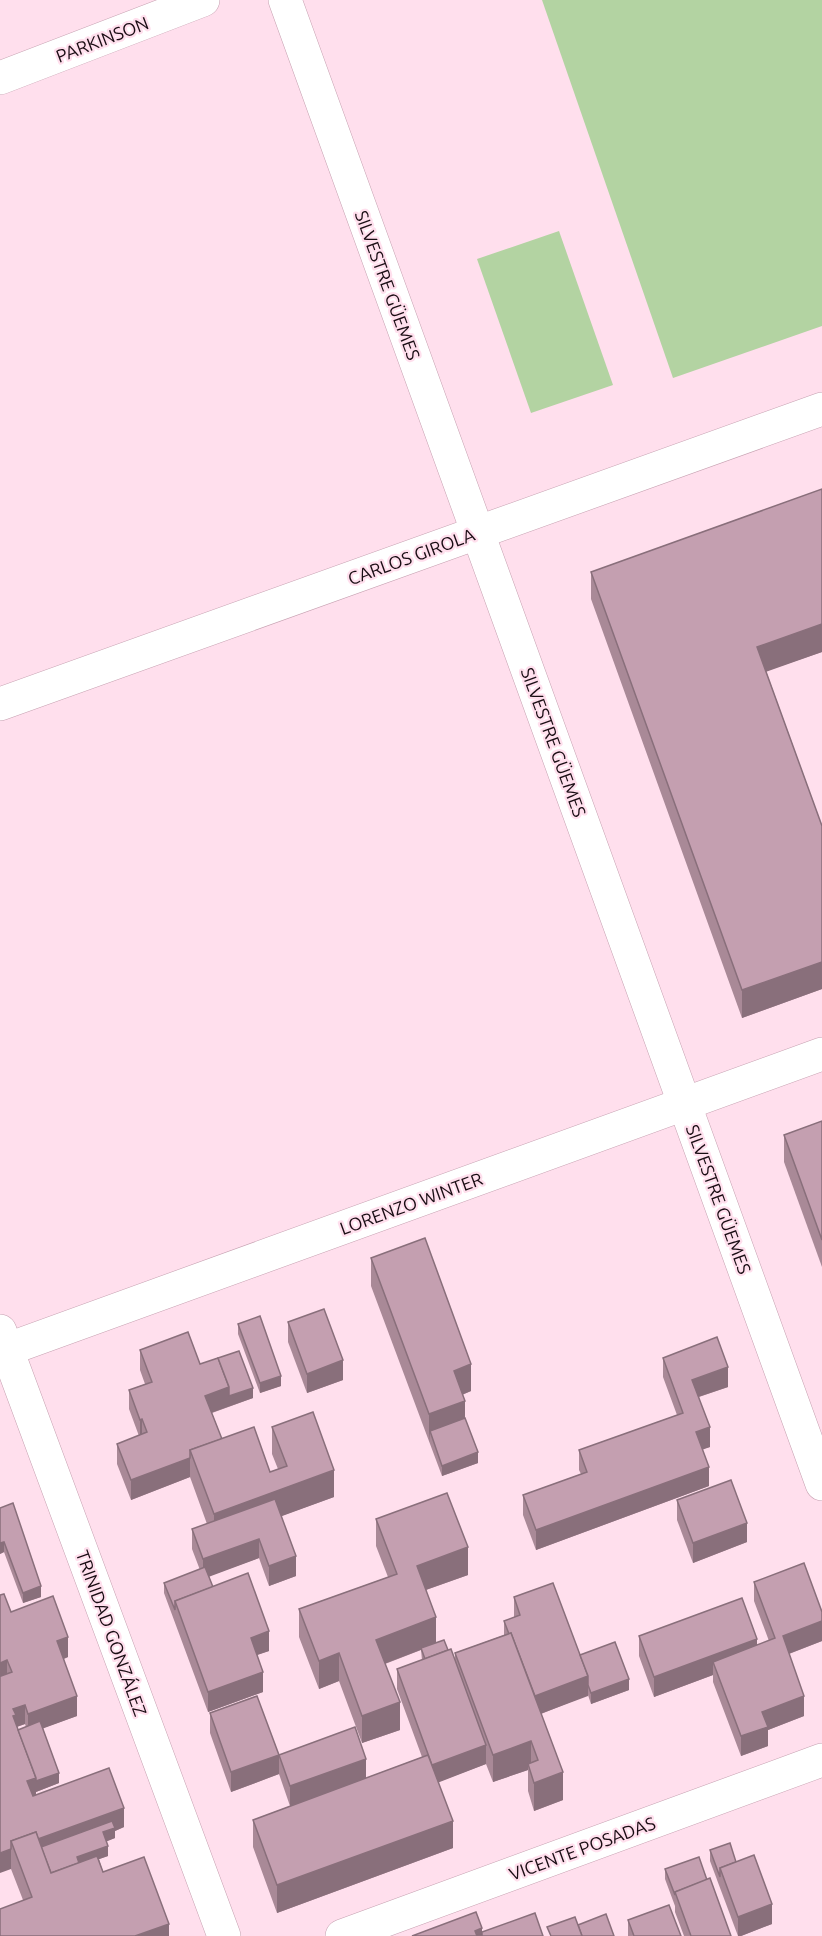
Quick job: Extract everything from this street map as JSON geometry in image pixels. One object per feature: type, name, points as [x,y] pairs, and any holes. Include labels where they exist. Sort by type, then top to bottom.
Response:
[{"type":"street","name":"PARKINSON","points":[[0,78],[203,0]]},
{"type":"street","name":"SILVESTRE GÜEMES","points":[[285,0],[822,1484]]},
{"type":"street","name":"CARLOS GIROLA","points":[[0,704],[822,409]]},
{"type":"street","name":"LORENZO WINTER","points":[[2,1344],[822,1054]]},
{"type":"street","name":"TRINIDAD GONZÁLEZ","points":[[2,1344],[225,1936]]},
{"type":"street","name":"VICENTE POSADAS","points":[[342,1936],[822,1761]]},
{"type":"green space","points":[[542,0],[822,0],[822,326],[673,378]]},
{"type":"green space","points":[[559,231],[613,385],[531,413],[477,259]]},
{"type":"building","points":[[822,489],[822,624],[757,647],[822,826],[822,962],[742,990],[591,572]]},
{"type":"building","points":[[822,1121],[822,1240],[784,1135]]},
{"type":"building","points":[[425,1238],[471,1364],[454,1371],[465,1401],[429,1414],[371,1258]]},
{"type":"building","points":[[324,1309],[343,1360],[307,1374],[288,1322]]},
{"type":"building","points":[[260,1316],[281,1376],[260,1383],[238,1324]]},
{"type":"building","points":[[188,1332],[200,1364],[218,1358],[229,1387],[205,1396],[222,1439],[190,1450],[190,1458],[131,1480],[117,1444],[147,1432],[129,1390],[152,1382],[140,1350]]},
{"type":"building","points":[[717,1337],[728,1367],[692,1380],[710,1427],[696,1432],[709,1467],[536,1530],[523,1495],[587,1472],[579,1450],[683,1413],[663,1358]]},
{"type":"building","points":[[239,1351],[253,1388],[229,1396],[229,1387],[218,1358]]},
{"type":"building","points":[[313,1412],[334,1470],[214,1514],[190,1450],[254,1427],[270,1472],[287,1466],[272,1427]]},
{"type":"building","points":[[465,1418],[478,1452],[442,1466],[430,1431]]},
{"type":"building","points":[[731,1480],[747,1523],[693,1543],[677,1500]]},
{"type":"building","points":[[447,1493],[468,1547],[417,1566],[436,1617],[376,1640],[400,1702],[362,1716],[339,1653],[319,1661],[299,1609],[397,1574],[376,1519]]},
{"type":"building","points":[[275,1499],[296,1556],[269,1566],[259,1539],[203,1559],[192,1529]]},
{"type":"building","points":[[13,1503],[41,1586],[23,1593],[4,1542],[0,1543],[0,1508]]},
{"type":"building","points":[[804,1563],[822,1612],[822,1621],[783,1636],[804,1696],[762,1712],[768,1727],[741,1736],[713,1662],[775,1638],[754,1582]]},
{"type":"building","points":[[205,1567],[213,1587],[175,1601],[175,1610],[164,1583]]},
{"type":"building","points":[[248,1573],[269,1631],[251,1638],[263,1672],[208,1692],[175,1601]]},
{"type":"building","points":[[553,1583],[588,1676],[535,1696],[511,1633],[509,1634],[504,1621],[520,1615],[514,1597]]},
{"type":"building","points":[[4,1594],[11,1612],[53,1596],[68,1637],[57,1641],[77,1696],[28,1714],[25,1705],[13,1709],[16,1715],[13,1716],[36,1778],[27,1781],[33,1796],[109,1768],[124,1808],[38,1839],[36,1832],[11,1841],[11,1849],[0,1853],[0,1673],[1,1676],[12,1672],[7,1660],[0,1663],[0,1595]]},
{"type":"building","points":[[742,1598],[757,1639],[654,1677],[639,1636]]},
{"type":"building","points":[[511,1633],[563,1772],[534,1783],[528,1764],[538,1760],[531,1741],[493,1755],[455,1653]]},
{"type":"building","points":[[444,1640],[448,1650],[425,1659],[421,1648]]},
{"type":"building","points":[[615,1642],[629,1679],[591,1693],[588,1676],[580,1655]]},
{"type":"building","points":[[451,1649],[486,1745],[432,1765],[397,1669]]},
{"type":"building","points":[[257,1696],[279,1755],[231,1772],[210,1713]]},
{"type":"building","points":[[40,1721],[59,1773],[36,1781],[18,1730]]},
{"type":"building","points":[[355,1727],[366,1759],[290,1786],[279,1755]]},
{"type":"building","points":[[428,1755],[453,1821],[277,1885],[253,1820]]},
{"type":"building","points":[[112,1821],[115,1828],[103,1832],[108,1846],[77,1857],[79,1863],[51,1873],[41,1847]]},
{"type":"building","points":[[36,1832],[51,1873],[97,1856],[103,1872],[144,1857],[169,1924],[135,1936],[0,1936],[0,1909],[32,1897],[11,1841]]},
{"type":"building","points":[[730,1843],[736,1862],[720,1868],[720,1877],[710,1850]]},
{"type":"building","points":[[754,1855],[772,1904],[738,1917],[720,1868]]},
{"type":"building","points":[[699,1857],[707,1880],[675,1892],[675,1895],[665,1869]]},
{"type":"building","points":[[710,1878],[731,1936],[691,1936],[675,1892]]},
{"type":"building","points":[[669,1905],[681,1936],[634,1936],[628,1920]]},
{"type":"building","points":[[476,1912],[482,1928],[475,1931],[477,1936],[412,1936]]},
{"type":"building","points":[[535,1913],[543,1936],[482,1936],[482,1932]]},
{"type":"building","points":[[606,1914],[614,1936],[582,1936],[578,1925]]},
{"type":"building","points":[[575,1917],[582,1936],[551,1936],[547,1927]]}]
